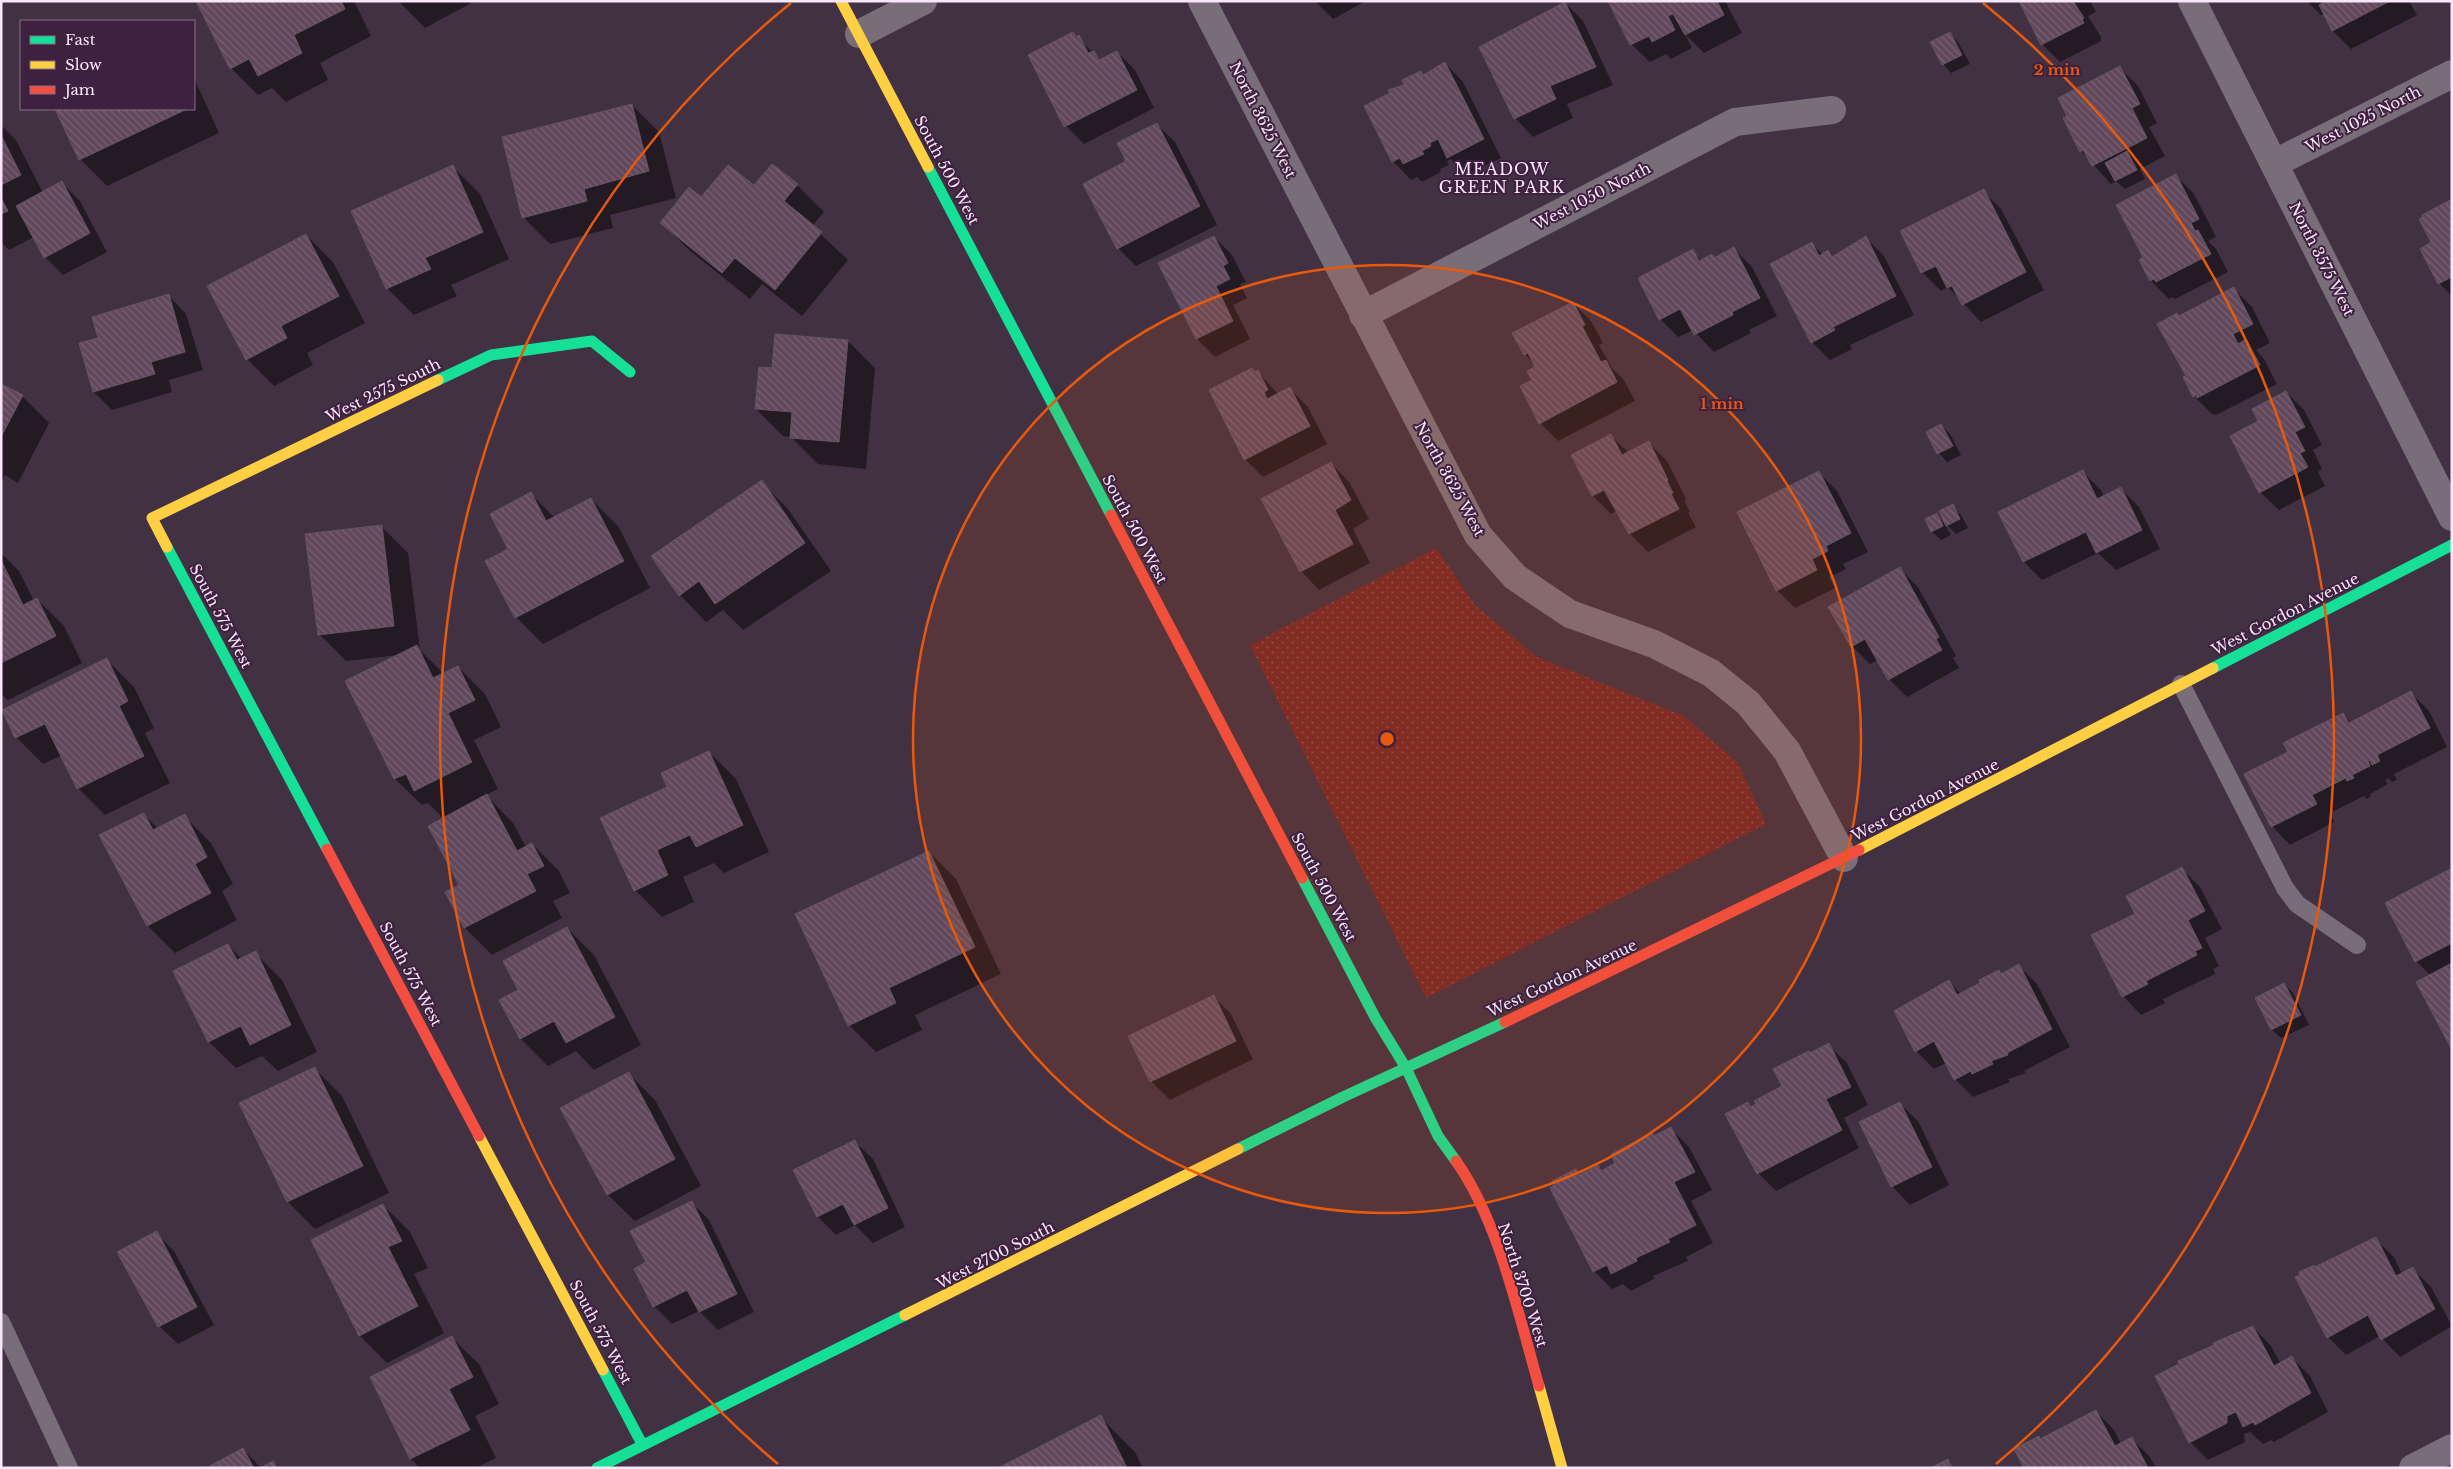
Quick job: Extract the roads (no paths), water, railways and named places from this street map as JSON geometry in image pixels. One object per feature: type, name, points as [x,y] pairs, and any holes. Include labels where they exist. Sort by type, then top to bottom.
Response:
[{"type":"street","name":"South 500 West","points":[[842,1],[1376,1019],[1406,1068]]},
{"type":"street","points":[[859,34],[923,1]]},
{"type":"street","name":"North 3625 West","points":[[1202,1],[1478,535],[1515,577],[1570,614],[1670,652],[1711,673],[1748,702],[1787,750],[1844,858]]},
{"type":"street","name":"North 3575 West","points":[[2192,1],[2452,517]]},
{"type":"street","name":"West 1025 North","points":[[2275,163],[2452,74]]},
{"type":"street","name":"West 1050 North","points":[[1363,315],[1735,122],[1832,110]]},
{"type":"street","name":"West 2575 South","points":[[152,518],[491,355],[592,341],[630,372]]},
{"type":"street","name":"South 575 West","points":[[152,518],[642,1444]]},
{"type":"street","name":"West Gordon Avenue","points":[[1406,1068],[1844,858],[2452,544]]},
{"type":"street","name":"West 2700 South","points":[[597,1468],[1343,1097],[1406,1068]]},
{"type":"street","name":"North 3700 West","points":[[1406,1068],[1438,1136],[1470,1181],[1495,1241],[1509,1280],[1562,1468]]},
{"type":"street","points":[[2412,1468],[2452,1448]]},
{"type":"lane","points":[[2181,684],[2285,888],[2297,904],[2357,945]]},
{"type":"lane","points":[[1,1322],[69,1468]]},
{"type":"district","name":"MEADOW GREEN PARK","points":[[1502,178]]}]
